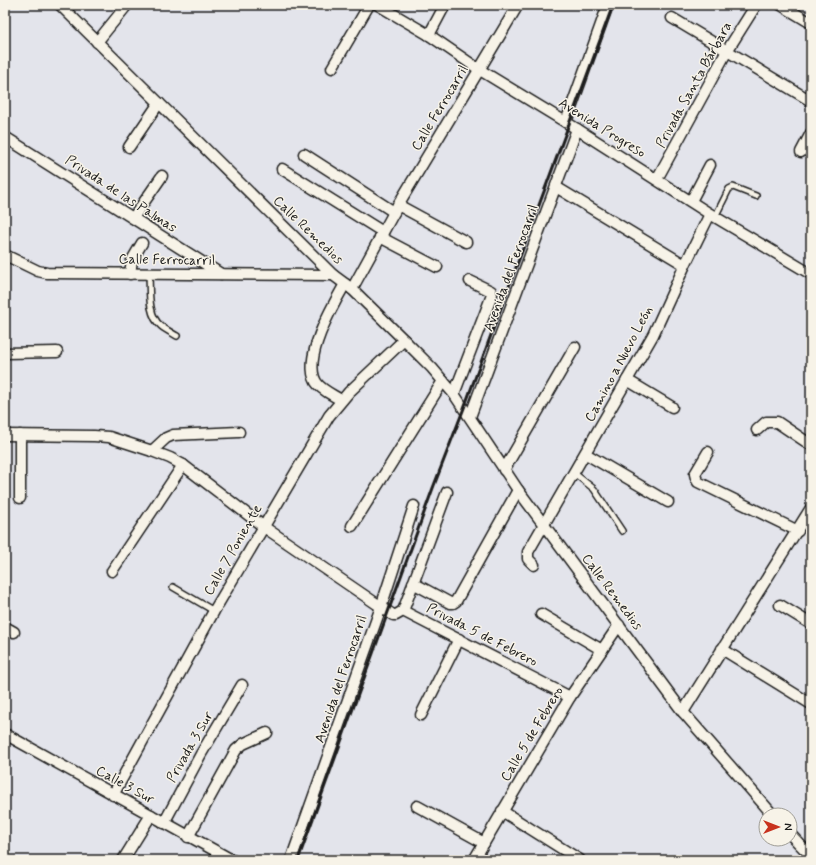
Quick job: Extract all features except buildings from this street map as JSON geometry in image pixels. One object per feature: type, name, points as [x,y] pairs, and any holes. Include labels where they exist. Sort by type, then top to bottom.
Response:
[{"type":"street","name":"Calle Remedios","points":[[60,5],[333,275],[348,286],[444,381],[470,417],[518,490],[683,712],[765,807]]},
{"type":"street","points":[[97,42],[126,5]]},
{"type":"street","points":[[332,68],[369,5]]},
{"type":"street","name":"Avenida Progreso","points":[[378,5],[429,35],[480,70],[566,122],[690,201],[811,274]]},
{"type":"street","points":[[429,35],[445,5]]},
{"type":"street","name":"Calle Ferrocarril","points":[[341,400],[321,387],[313,375],[313,358],[317,340],[348,286],[381,235],[518,5]]},
{"type":"street","points":[[566,122],[608,5]]},
{"type":"street","name":"Privada Santa Bárbara","points":[[657,179],[727,51],[756,5]]},
{"type":"street","points":[[781,5],[811,23]]},
{"type":"street","points":[[672,18],[811,101]]},
{"type":"street","points":[[129,147],[159,103]]},
{"type":"street","name":"Avenida del Ferrocarril","points":[[470,417],[577,129]]},
{"type":"street","points":[[801,152],[811,133]]},
{"type":"street","name":"Privada de las Palmas","points":[[5,136],[222,275]]},
{"type":"street","points":[[304,154],[396,208],[466,242]]},
{"type":"street","points":[[690,201],[710,165]]},
{"type":"street","points":[[282,169],[381,235],[437,267]]},
{"type":"street","points":[[133,218],[162,176]]},
{"type":"street","points":[[556,187],[685,265]]},
{"type":"street","name":"Camino a Nuevo León","points":[[534,565],[528,559],[528,552],[586,454],[653,335],[685,265],[713,215]]},
{"type":"street","points":[[130,274],[132,260],[142,243]]},
{"type":"street","name":"Calle Ferrocarril","points":[[5,255],[38,272],[333,275]]},
{"type":"street","points":[[454,394],[492,295],[491,291],[470,281]]},
{"type":"street","name":"Calle 7 Poniente","points":[[113,794],[214,611],[329,416],[341,400],[404,340]]},
{"type":"street","points":[[504,470],[575,347]]},
{"type":"street","points":[[5,353],[57,352]]},
{"type":"street","points":[[627,380],[672,407]]},
{"type":"street","points":[[352,526],[444,381]]},
{"type":"street","points":[[757,430],[766,422],[777,422],[811,445]]},
{"type":"street","points":[[152,451],[166,438],[173,435],[239,432]]},
{"type":"street","points":[[5,435],[94,436],[109,438],[170,458],[183,465],[264,526],[381,607]]},
{"type":"street","points":[[20,435],[20,498]]},
{"type":"street","points":[[708,452],[695,474],[698,482],[798,531]]},
{"type":"street","points":[[586,454],[668,502]]},
{"type":"street","points":[[112,571],[183,465]]},
{"type":"street","points":[[413,583],[450,603],[456,601],[518,490]]},
{"type":"street","points":[[403,611],[447,492]]},
{"type":"street","name":"Avenida del Ferrocarril","points":[[291,860],[381,607],[414,506]]},
{"type":"street","points":[[683,712],[810,514]]},
{"type":"street","points":[[780,605],[811,624]]},
{"type":"street","name":"Privada 5 de Febrero","points":[[381,607],[393,615],[403,611],[570,697]]},
{"type":"street","points":[[541,614],[602,650]]},
{"type":"street","name":"Calle 5 de Febrero","points":[[478,858],[484,843],[502,811],[570,697],[619,625]]},
{"type":"street","points":[[421,715],[459,639]]},
{"type":"street","points":[[722,649],[811,704]]},
{"type":"street","name":"Privada 3 Sur","points":[[164,823],[201,754],[242,685]]},
{"type":"street","points":[[188,836],[236,750],[244,744],[268,733]]},
{"type":"street","name":"Calle 3 Sur","points":[[5,734],[232,860]]},
{"type":"street","points":[[417,806],[484,843]]},
{"type":"street","points":[[502,811],[580,860]]},
{"type":"street","points":[[123,860],[151,815]]},
{"type":"street","points":[[798,842],[811,856]]},
{"type":"lane","points":[[713,215],[729,188],[733,187],[756,196]]},
{"type":"lane","points":[[148,274],[150,304],[155,319],[160,325],[177,336]]},
{"type":"lane","points":[[574,473],[594,489],[622,531]]},
{"type":"lane","points":[[173,587],[214,611]]},
{"type":"railway","points":[[298,860],[433,488],[613,5]]}]
